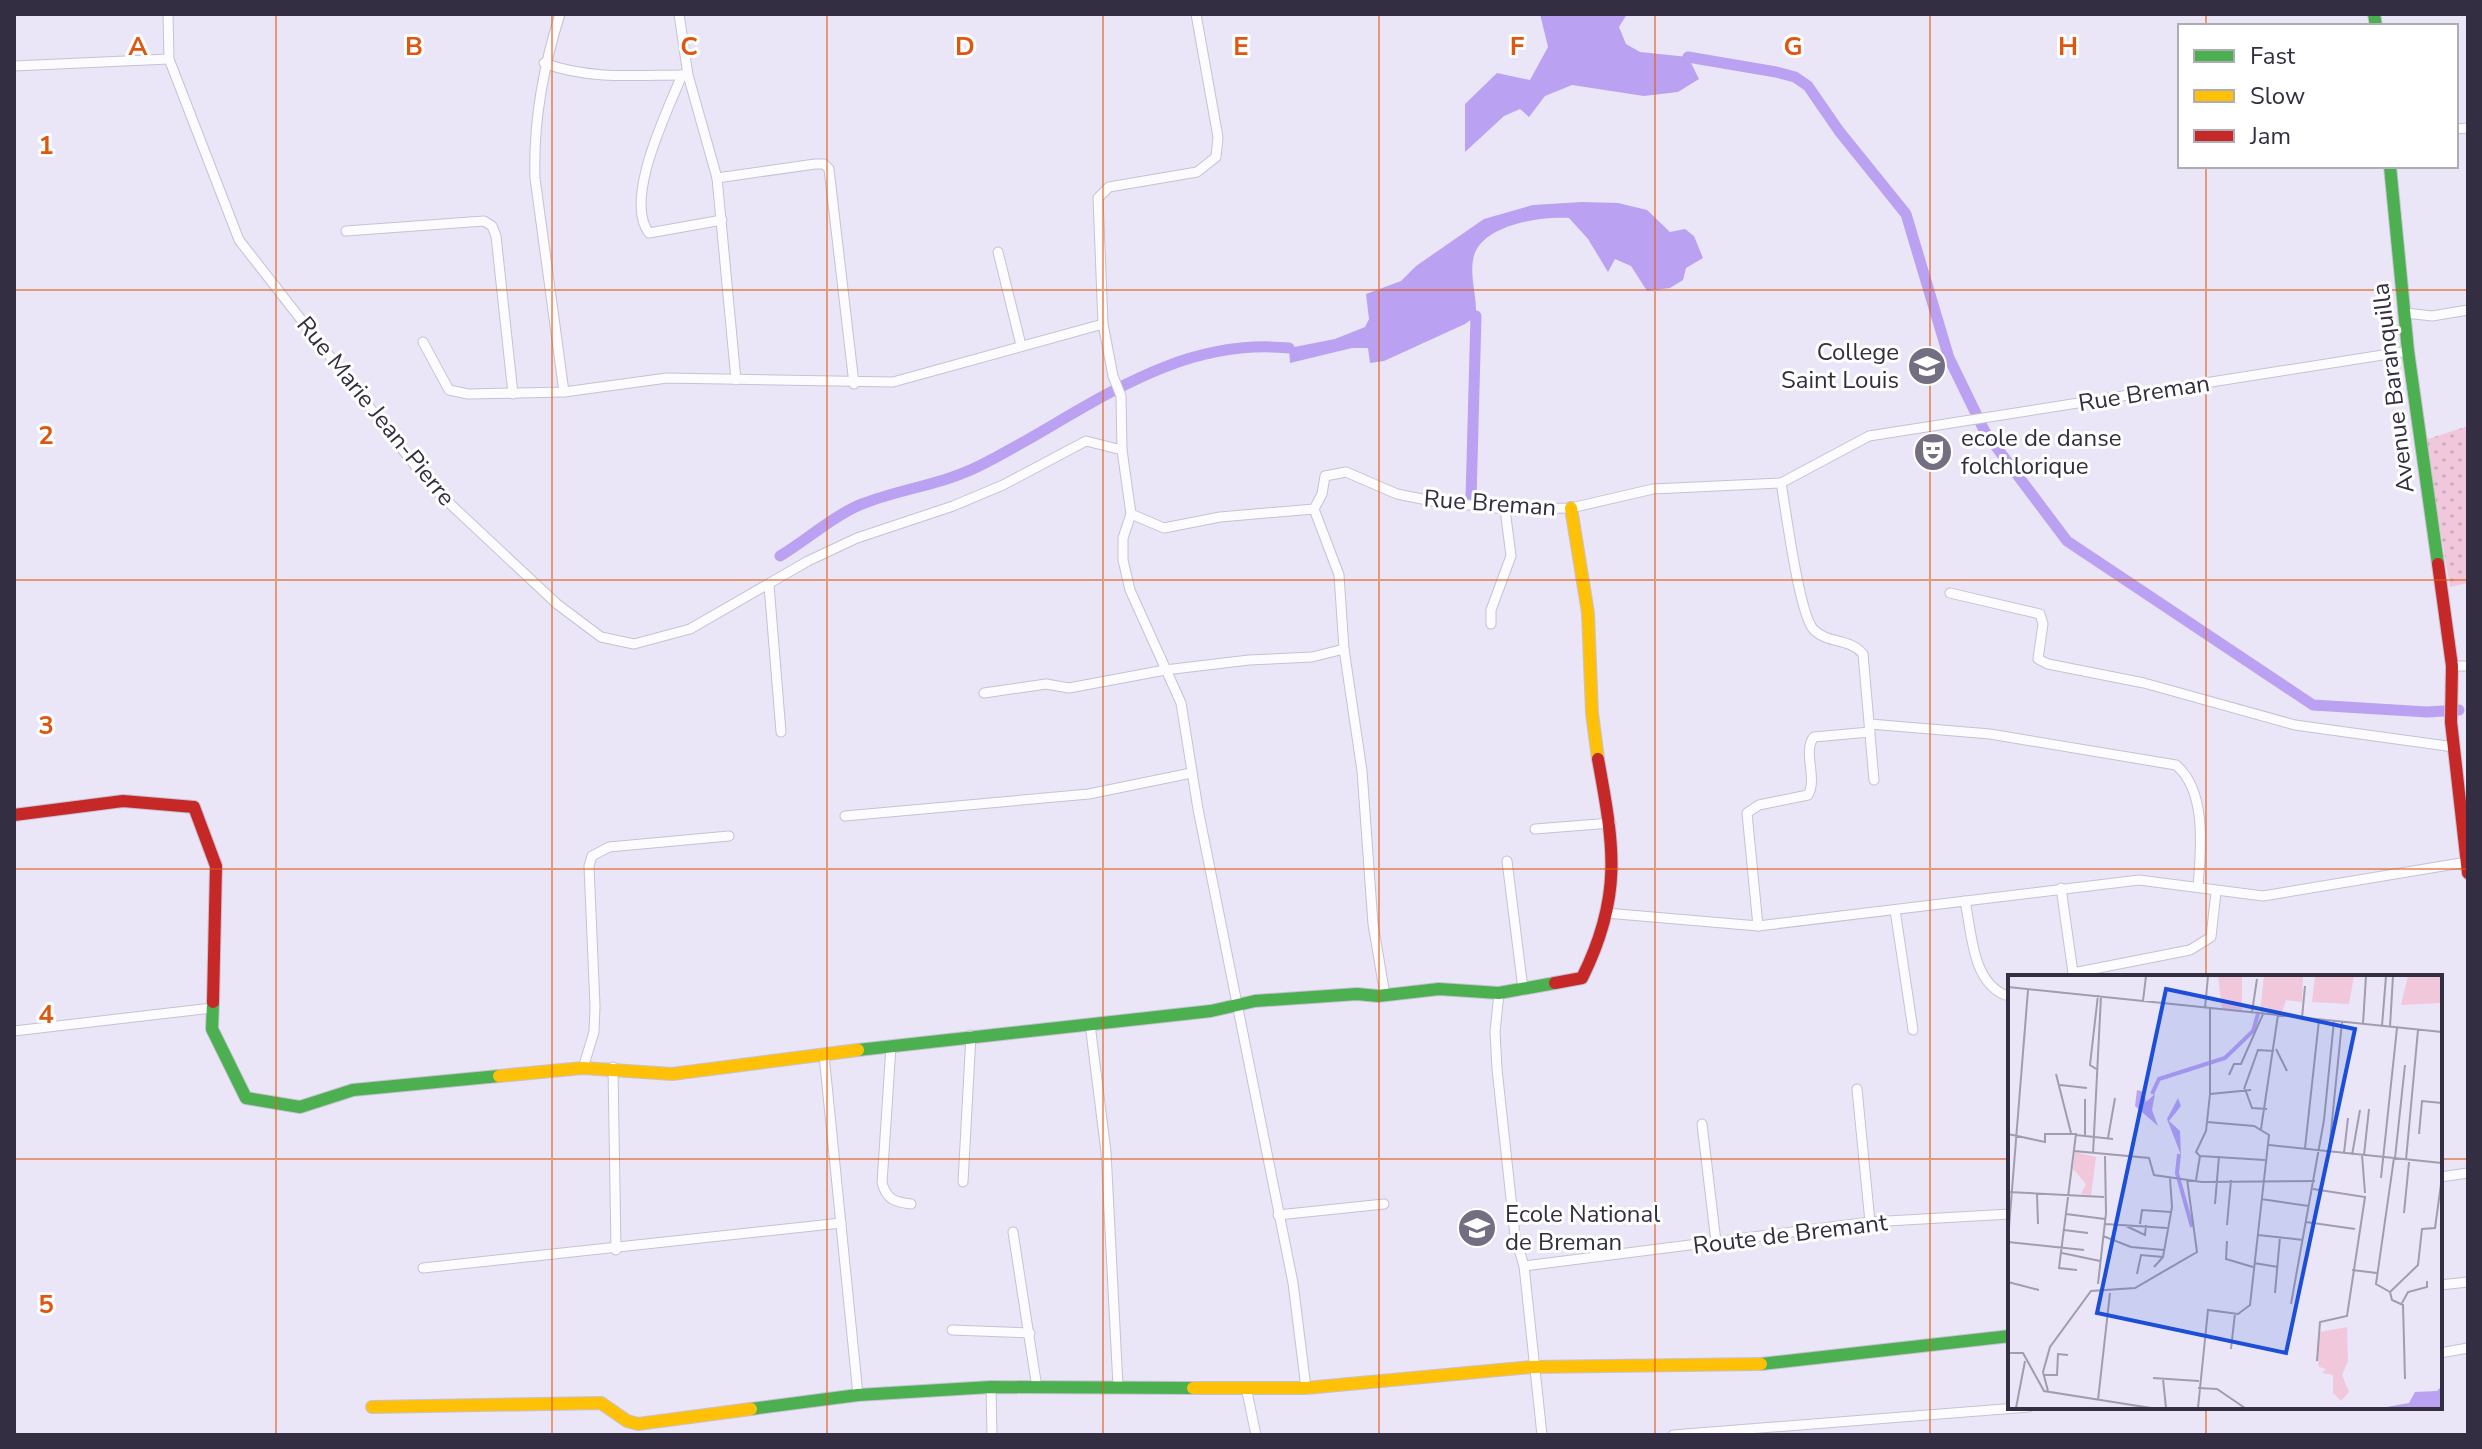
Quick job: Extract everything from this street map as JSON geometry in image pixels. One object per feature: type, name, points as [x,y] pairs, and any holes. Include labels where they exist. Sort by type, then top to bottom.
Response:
[{"type":"street","name":"Rue Marie Jean-Pierre","points":[[168,14],[169,59],[239,240],[431,486],[557,604],[601,637],[634,644],[690,629],[857,538],[953,506],[1086,441],[1122,450]]},
{"type":"street","points":[[560,14],[544,63],[534,145],[535,178],[564,392]]},
{"type":"street","points":[[679,14],[685,75],[717,178],[736,380]]},
{"type":"street","points":[[1196,14],[1218,137],[1216,157],[1197,172],[1109,187],[1098,198],[1103,324],[1113,376],[1121,396],[1122,450],[1131,514],[1123,538],[1123,560],[1130,590],[1181,703],[1191,773],[1297,1310],[1306,1388]]},
{"type":"street","points":[[14,66],[169,59]]},
{"type":"street","points":[[544,63],[564,70],[603,75],[685,75]]},
{"type":"street","points":[[685,75],[646,163],[642,199],[645,229],[649,233],[722,220]]},
{"type":"street","points":[[717,178],[815,164],[824,164],[829,169],[854,384]]},
{"type":"street","name":"Avenue Baranquilla","points":[[2390,168],[2408,351],[2452,666],[2451,722],[2468,873]]},
{"type":"street","points":[[346,231],[484,221],[492,226],[496,236],[513,394]]},
{"type":"street","points":[[998,252],[1021,345]]},
{"type":"street","points":[[2406,313],[2432,316],[2468,310]]},
{"type":"street","points":[[423,342],[449,390],[468,394],[513,394],[564,392],[667,378],[854,384],[893,382],[1103,324]]},
{"type":"street","name":"Rue Breman","points":[[1314,509],[1322,494],[1325,476],[1335,472],[1346,472],[1397,494],[1505,509],[1571,508],[1653,489],[1781,483],[1869,436],[2408,351]]},
{"type":"street","points":[[1781,483],[1804,608],[1812,629],[1827,638],[1855,645],[1863,654],[1874,780]]},
{"type":"street","points":[[14,815],[123,801],[194,807],[216,866],[212,1029],[246,1098],[300,1107],[353,1090],[583,1068],[613,1067],[672,1074],[971,1035],[1239,1006],[1255,1001],[1385,995],[1439,989],[1499,993],[1582,978],[1593,959],[1615,886],[1611,823],[1593,720],[1591,646],[1584,574],[1571,508]]},
{"type":"street","points":[[1131,514],[1164,528],[1220,517],[1314,509],[1339,575],[1344,649],[1362,771],[1373,924],[1385,995]]},
{"type":"street","points":[[1491,624],[1491,610],[1511,556],[1505,509]]},
{"type":"street","points":[[769,585],[781,732]]},
{"type":"street","points":[[1950,593],[2040,614],[2043,624],[2038,659],[2048,664],[2144,683],[2295,725],[2454,747]]},
{"type":"street","points":[[984,693],[1046,684],[1069,688],[1165,670],[1249,660],[1312,657],[1344,649]]},
{"type":"street","points":[[2452,666],[2468,666]]},
{"type":"street","points":[[1758,926],[1747,813],[1759,805],[1808,795],[1812,782],[1811,739],[1870,728],[1990,734],[2176,765],[2194,786],[2199,832],[2198,887]]},
{"type":"street","points":[[845,816],[1089,794],[1191,773]]},
{"type":"street","points":[[1535,829],[1611,823]]},
{"type":"street","points":[[583,1068],[595,1019],[589,866],[592,856],[609,847],[729,836]]},
{"type":"street","points":[[1507,861],[1523,989]]},
{"type":"street","points":[[1606,913],[1758,926],[2139,880],[2263,896],[2467,862]]},
{"type":"street","points":[[2061,888],[2072,975],[2190,950],[2211,937],[2216,892]]},
{"type":"street","points":[[1965,901],[1982,978],[1990,988],[2005,995]]},
{"type":"street","points":[[1895,910],[1913,1030]]},
{"type":"street","points":[[1499,993],[1495,1032],[1497,1069],[1515,1236],[1524,1266],[1532,1367],[1542,1435]]},
{"type":"street","points":[[14,1031],[212,1008]]},
{"type":"street","points":[[1090,1024],[1106,1152],[1118,1386]]},
{"type":"street","points":[[963,1182],[971,1035]]},
{"type":"street","points":[[891,1046],[882,1183],[885,1195],[895,1202],[911,1204]]},
{"type":"street","points":[[824,1055],[858,1395]]},
{"type":"street","points":[[613,1067],[616,1250]]},
{"type":"street","points":[[1857,1089],[1870,1222]]},
{"type":"street","points":[[1702,1124],[1716,1242]]},
{"type":"street","points":[[2442,1177],[2468,1173]]},
{"type":"street","points":[[1278,1215],[1384,1204]]},
{"type":"street","name":"Route de Bremant","points":[[1524,1266],[1870,1222],[2008,1214]]},
{"type":"street","points":[[423,1268],[616,1250],[841,1223]]},
{"type":"street","points":[[1013,1232],[1037,1388]]},
{"type":"street","points":[[2442,1285],[2468,1282]]},
{"type":"street","points":[[952,1330],[1030,1333]]},
{"type":"street","points":[[372,1407],[601,1403],[611,1407],[623,1421],[638,1424],[858,1395],[991,1387],[1306,1388],[1532,1367],[1767,1364],[2008,1336]]},
{"type":"street","points":[[2442,1353],[2468,1348]]},
{"type":"street","points":[[991,1387],[992,1435]]},
{"type":"street","points":[[1246,1387],[1256,1435]]},
{"type":"street","points":[[1673,1435],[1849,1424],[2008,1409]]},
{"type":"shaded area","points":[[1540,14],[1627,14],[1619,27],[1626,44],[1640,52],[1688,57],[1699,79],[1678,92],[1644,96],[1572,85],[1545,96],[1529,117],[1520,109],[1504,116],[1465,152],[1465,104],[1497,73],[1530,80],[1548,47]]},
{"type":"shaded area","points":[[1618,203],[1647,210],[1670,232],[1685,229],[1694,236],[1703,258],[1686,268],[1683,280],[1670,288],[1647,291],[1631,266],[1615,259],[1608,272],[1588,239],[1569,218],[1512,225],[1486,238],[1477,248],[1472,267],[1476,316],[1465,324],[1384,361],[1370,363],[1368,348],[1352,348],[1290,363],[1289,348],[1335,339],[1365,327],[1369,319],[1366,294],[1401,281],[1416,266],[1484,219],[1533,205]]},
{"type":"shaded area","points":[[2468,426],[2468,583],[2450,587],[2425,440]]},
{"type":"waterway","points":[[1688,57],[1776,72],[1795,77],[1808,86],[1839,131],[1906,214],[1949,358],[1985,432],[2067,541],[2313,705],[2427,712],[2459,710]]},
{"type":"waterway","points":[[1471,498],[1476,316]]},
{"type":"waterway","points":[[780,556],[852,508],[977,467],[1126,384],[1164,367],[1204,354],[1245,348],[1289,348]]},
{"type":"traffic: fast","points":[[2374,14],[2376,24]]},
{"type":"traffic: fast","points":[[2390,168],[2408,351],[2438,564]]},
{"type":"traffic: fast","points":[[858,1050],[1211,1011],[1255,1001],[1357,994],[1378,996],[1439,989],[1499,993],[1555,983]]},
{"type":"traffic: fast","points":[[213,1002],[212,1029],[246,1098],[300,1107],[353,1090],[499,1076]]},
{"type":"traffic: fast","points":[[1761,1364],[2008,1336]]},
{"type":"traffic: fast","points":[[751,1409],[858,1395],[991,1387],[1193,1388]]},
{"type":"traffic: slow","points":[[1571,508],[1588,613],[1592,713],[1598,759]]},
{"type":"traffic: slow","points":[[499,1076],[583,1068],[672,1074],[858,1050]]},
{"type":"traffic: slow","points":[[1193,1388],[1306,1388],[1532,1367],[1761,1364]]},
{"type":"traffic: slow","points":[[372,1407],[601,1403],[627,1421],[638,1424],[751,1409]]},
{"type":"traffic: jam","points":[[2438,564],[2452,666],[2451,722],[2468,873]]},
{"type":"traffic: jam","points":[[1555,983],[1582,978],[1595,949],[1609,896],[1611,845],[1598,759]]},
{"type":"traffic: jam","points":[[14,815],[123,801],[194,807],[216,866],[213,1002]]},
{"type":"place","name":"College Saint Louis","points":[[1927,366]]},
{"type":"place","name":"ecole de danse folchlorique","points":[[1933,452]]},
{"type":"place","name":"Ecole National de Breman","points":[[1477,1228]]}]
